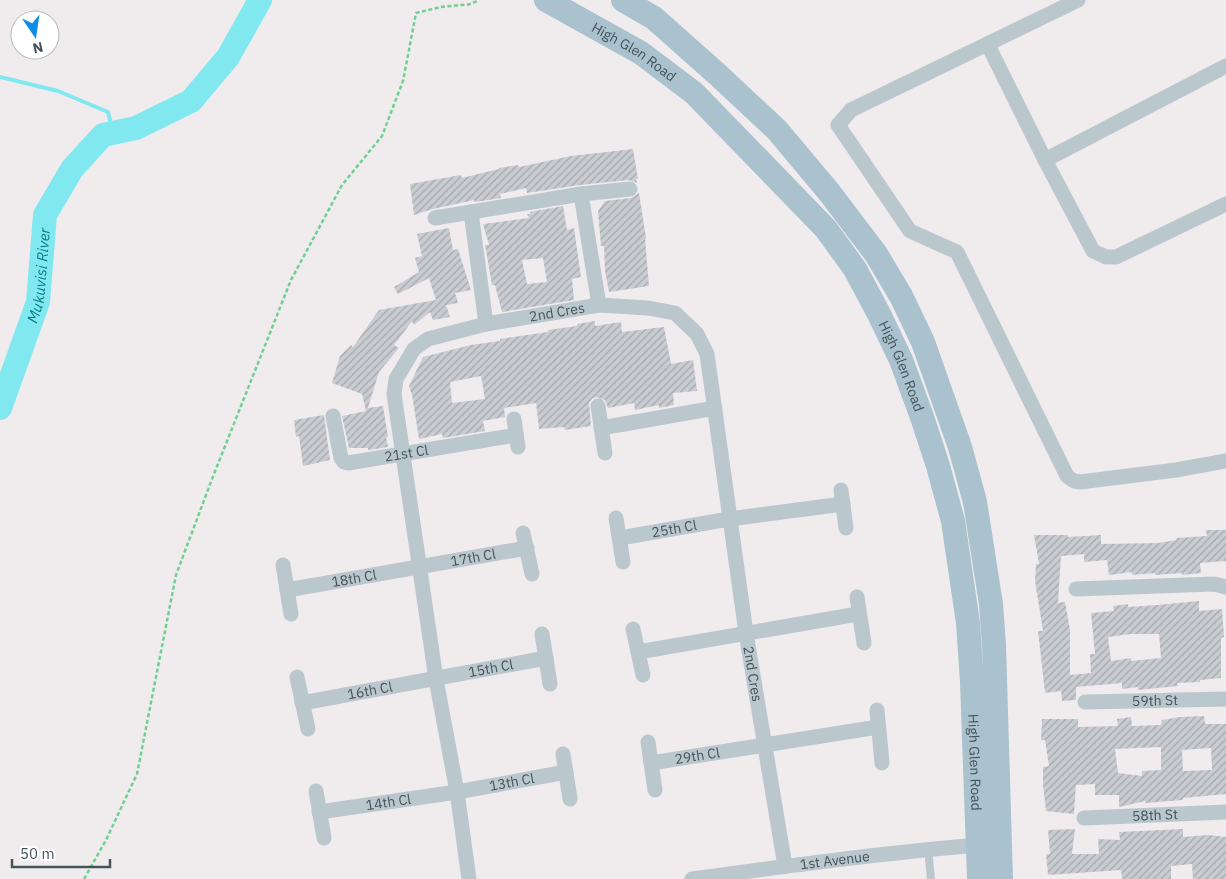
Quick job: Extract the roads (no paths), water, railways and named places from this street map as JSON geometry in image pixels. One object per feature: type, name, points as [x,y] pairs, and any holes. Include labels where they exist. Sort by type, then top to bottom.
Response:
[{"type":"main road","name":"High Glen Road","points":[[546,0],[641,53],[694,93],[826,230],[855,269],[879,314],[901,360],[922,417],[953,521],[968,623],[979,879]]},
{"type":"main road","name":"High Glen Road","points":[[623,0],[654,18],[777,130],[829,192],[876,254],[901,296],[923,342],[960,447],[975,502],[989,596],[994,645],[1001,879]]},
{"type":"street","points":[[1078,0],[851,110],[838,125],[910,231],[957,252],[1067,476],[1074,482],[1080,482],[1226,462]]},
{"type":"street","points":[[988,45],[1093,251],[1106,257],[1116,258],[1226,204]]},
{"type":"street","points":[[1045,160],[1226,66]]},
{"type":"street","points":[[435,218],[581,194],[630,189]]},
{"type":"street","points":[[581,194],[599,305]]},
{"type":"street","points":[[471,212],[486,324]]},
{"type":"street","name":"2nd Cres","points":[[469,879],[457,792],[436,679],[419,568],[394,394],[396,379],[414,349],[428,339],[486,324],[599,305],[648,308],[675,313],[697,334],[706,354],[746,633],[785,866]]},
{"type":"street","points":[[598,406],[605,453]]},
{"type":"street","points":[[601,428],[714,408]]},
{"type":"street","name":"21st Cl","points":[[333,416],[341,458],[348,464],[403,454],[517,441],[514,419]]},
{"type":"street","name":"25th Cl","points":[[620,538],[842,497],[846,528]]},
{"type":"street","points":[[616,518],[623,562]]},
{"type":"street","points":[[523,533],[532,574]]},
{"type":"street","name":"17th Cl","points":[[419,568],[527,548]]},
{"type":"street","points":[[283,565],[291,614]]},
{"type":"street","name":"18th Cl","points":[[287,590],[419,568]]},
{"type":"street","points":[[1076,589],[1214,584],[1226,587]]},
{"type":"street","points":[[856,597],[864,643]]},
{"type":"street","points":[[638,652],[858,614]]},
{"type":"street","points":[[633,629],[643,675]]},
{"type":"street","points":[[542,634],[550,684]]},
{"type":"street","name":"15th Cl","points":[[436,679],[546,658]]},
{"type":"street","points":[[297,677],[308,729]]},
{"type":"street","name":"16th Cl","points":[[302,703],[436,679]]},
{"type":"street","name":"59th St","points":[[1084,702],[1226,699]]},
{"type":"street","points":[[877,710],[882,763]]},
{"type":"street","name":"29th Cl","points":[[651,763],[878,727]]},
{"type":"street","points":[[648,742],[655,790]]},
{"type":"street","points":[[563,754],[570,799]]},
{"type":"street","name":"13th Cl","points":[[457,792],[566,772]]},
{"type":"street","points":[[316,791],[324,838]]},
{"type":"street","name":"14th Cl","points":[[319,812],[457,792]]},
{"type":"street","name":"58th St","points":[[1084,818],[1226,812]]},
{"type":"street","name":"1st Avenue","points":[[692,879],[928,849],[978,846]]},
{"type":"lane","points":[[928,849],[931,879]]},
{"type":"waterway","name":"Mukuvisi River","points":[[0,408],[38,302],[45,215],[72,169],[103,135],[136,128],[191,101],[228,57],[260,0]]},
{"type":"waterway","points":[[0,77],[58,91],[108,112],[113,133]]}]
